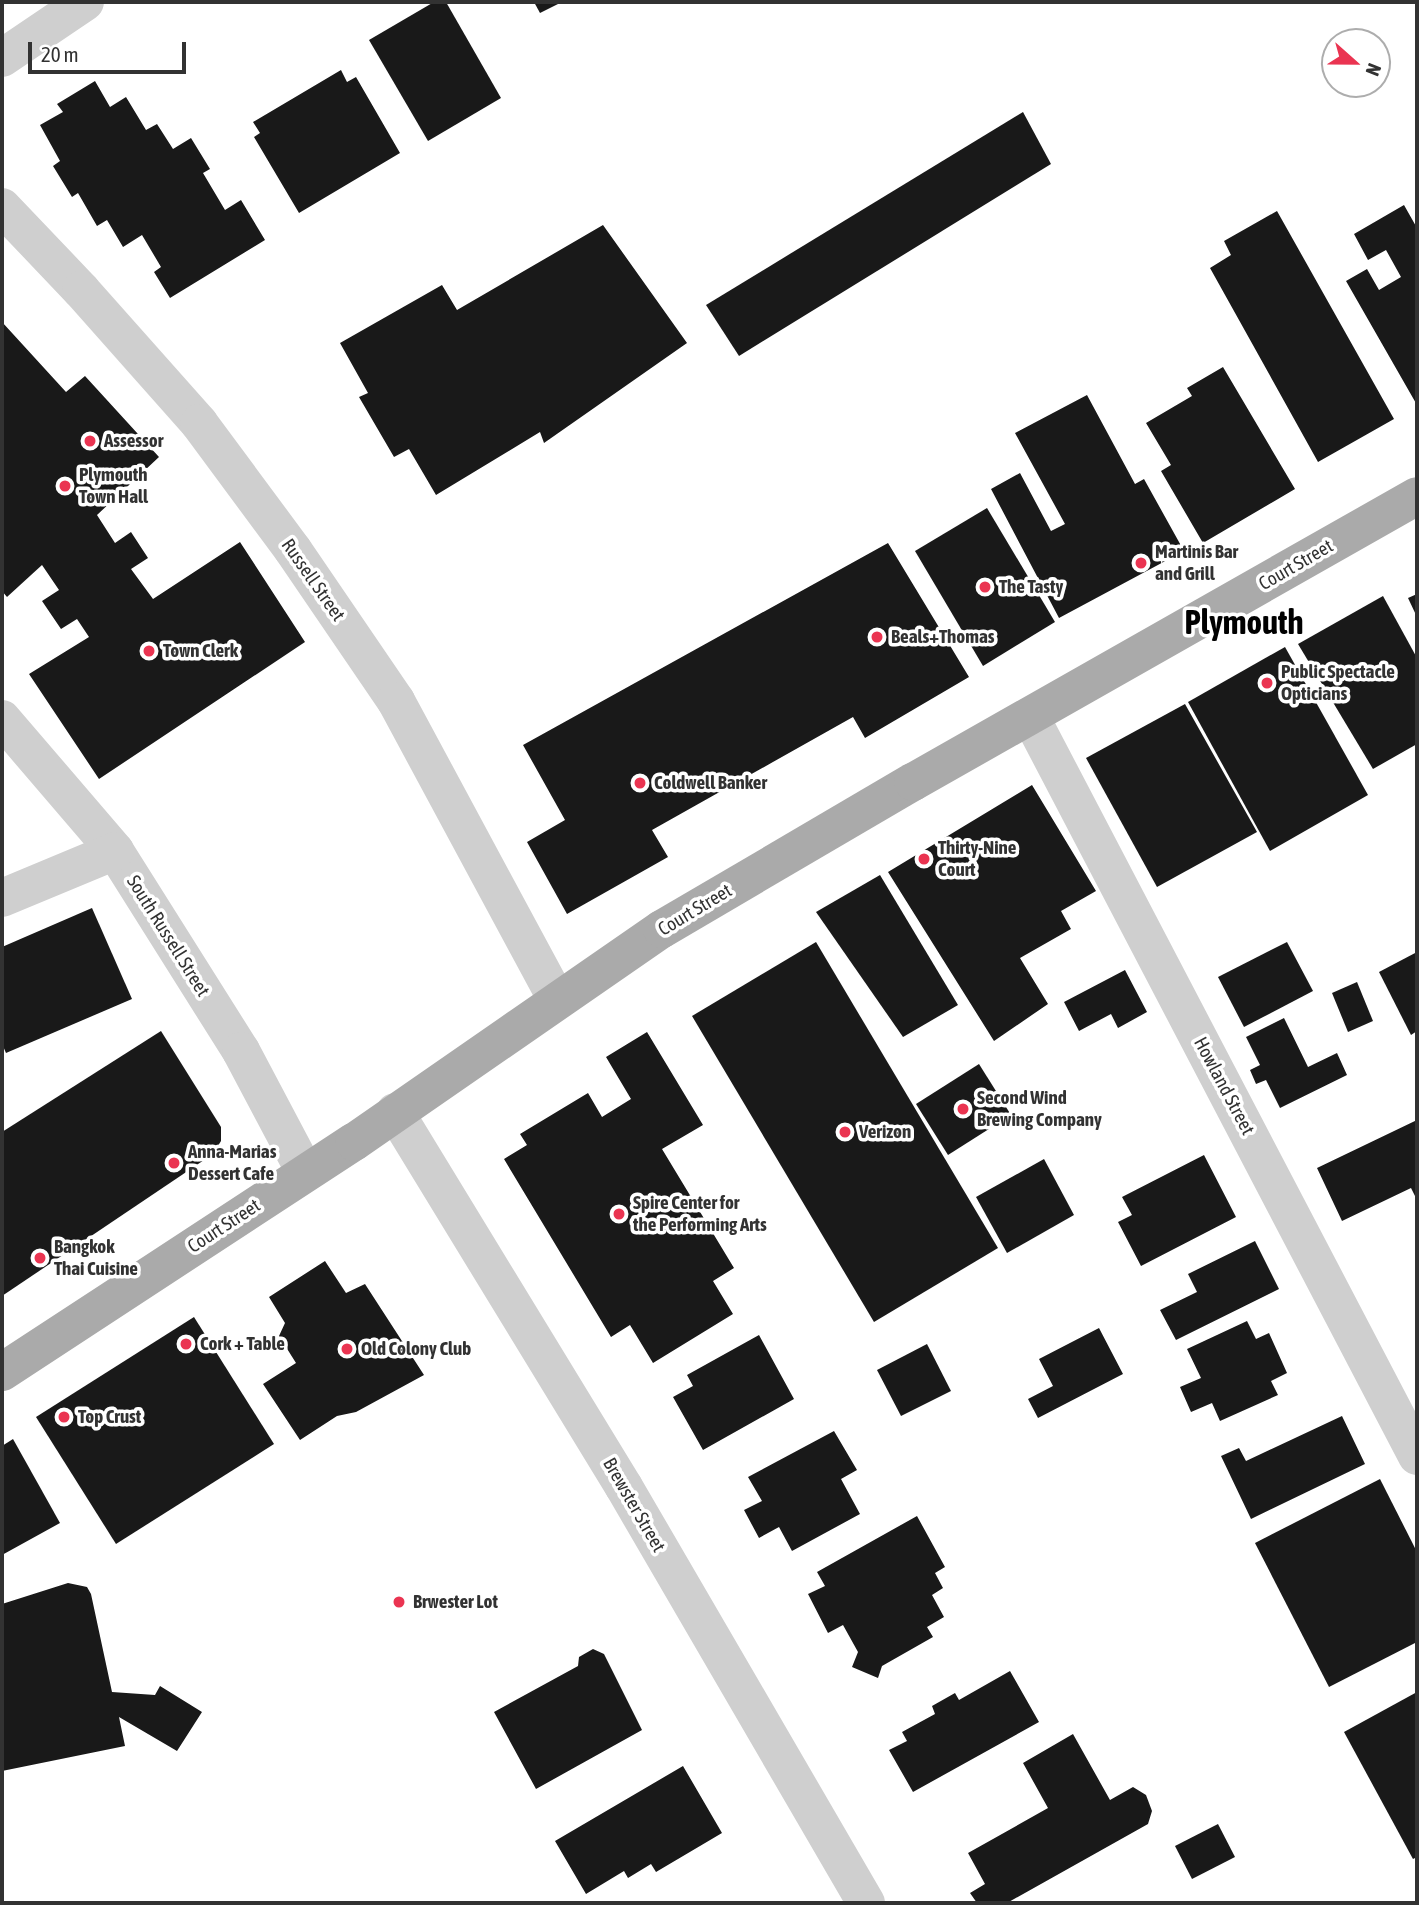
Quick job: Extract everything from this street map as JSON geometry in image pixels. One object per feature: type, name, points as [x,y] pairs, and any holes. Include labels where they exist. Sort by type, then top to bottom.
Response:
[{"type":"main road","name":"Court Street","points":[[2,1372],[395,1112],[662,929],[1417,496]]},
{"type":"street","points":[[2,58],[85,2]]},
{"type":"street","name":"Russell Street","points":[[2,207],[81,289],[199,423],[293,550],[396,701],[557,1000]]},
{"type":"street","name":"Howland Street","points":[[1030,716],[1414,1440]]},
{"type":"street","name":"South Russell Street","points":[[2,719],[116,852],[241,1051],[305,1172]]},
{"type":"street","points":[[2,898],[116,852]]},
{"type":"street","name":"Brewster Street","points":[[395,1112],[634,1504],[866,1903]]},
{"type":"building","points":[[434,2],[446,2],[501,98],[428,141],[369,40]]},
{"type":"building","points":[[534,2],[562,2],[540,13]]},
{"type":"building","points":[[341,70],[347,82],[356,77],[400,153],[299,213],[254,137],[260,133],[253,122]]},
{"type":"building","points":[[95,81],[110,107],[126,97],[146,130],[157,124],[173,149],[191,138],[210,169],[203,173],[225,210],[241,200],[265,240],[170,298],[154,272],[161,267],[142,235],[123,247],[107,220],[97,226],[78,193],[72,197],[53,166],[60,161],[40,125],[63,112],[57,104]]},
{"type":"building","points":[[1023,112],[1051,164],[739,356],[706,305]]},
{"type":"building","points":[[1404,205],[1417,228],[1417,405],[1346,281],[1367,269],[1379,290],[1401,277],[1386,250],[1368,260],[1354,234]]},
{"type":"building","points":[[1277,211],[1394,419],[1318,462],[1210,268],[1231,255],[1224,241]]},
{"type":"building","points":[[603,225],[687,343],[544,443],[540,432],[436,495],[409,449],[394,457],[359,397],[368,393],[340,343],[442,285],[457,310]]},
{"type":"building","points":[[2,322],[66,392],[85,376],[159,457],[97,515],[115,543],[131,532],[148,558],[131,569],[153,599],[240,542],[305,642],[99,779],[29,674],[89,637],[77,619],[61,629],[42,601],[59,590],[42,565],[7,597],[2,591]]},
{"type":"building","points":[[1223,367],[1295,489],[1203,543],[1161,471],[1171,465],[1146,423],[1192,396],[1187,388]]},
{"type":"building","points":[[1087,395],[1135,484],[1144,479],[1184,551],[1059,618],[991,489],[1020,473],[1051,531],[1065,524],[1015,433]]},
{"type":"building","name":"The Tasty","points":[[987,508],[1055,622],[983,666],[915,551]]},
{"type":"building","name":"Coldwell Banker","points":[[888,543],[969,677],[865,738],[853,717],[652,830],[668,857],[567,914],[527,842],[565,820],[523,745]]},
{"type":"building","points":[[1417,594],[1417,617],[1408,598]]},
{"type":"building","points":[[1383,596],[1417,658],[1417,744],[1373,769],[1298,644]]},
{"type":"building","points":[[1285,647],[1368,795],[1270,851],[1188,702]]},
{"type":"building","points":[[1185,704],[1257,832],[1157,887],[1086,758]]},
{"type":"building","points":[[1032,785],[1096,891],[1061,911],[1071,929],[1020,958],[1048,1004],[994,1041],[888,872]]},
{"type":"building","points":[[880,875],[958,1005],[903,1037],[816,912]]},
{"type":"building","points":[[92,908],[132,999],[6,1053],[2,1044],[2,947]]},
{"type":"building","name":"Verizon","points":[[816,942],[998,1248],[874,1322],[692,1016]]},
{"type":"building","points":[[1287,942],[1313,991],[1244,1027],[1218,977]]},
{"type":"building","points":[[1417,952],[1417,1031],[1411,1035],[1379,972]]},
{"type":"building","points":[[1125,970],[1147,1012],[1118,1028],[1111,1014],[1079,1031],[1064,1002]]},
{"type":"building","points":[[1357,982],[1373,1021],[1348,1032],[1332,993]]},
{"type":"building","points":[[1284,1018],[1308,1067],[1337,1053],[1347,1075],[1280,1108],[1266,1080],[1256,1084],[1250,1070],[1260,1065],[1246,1037]]},
{"type":"building","points":[[161,1031],[221,1127],[221,1141],[213,1154],[2,1296],[2,1132]]},
{"type":"building","name":"Spire Center for the Performing Arts","points":[[647,1032],[703,1125],[662,1149],[734,1268],[713,1281],[733,1314],[653,1363],[630,1325],[611,1337],[504,1159],[527,1145],[520,1134],[588,1093],[602,1117],[631,1099],[606,1057]]},
{"type":"building","name":"Second Wind Brewing Company","points":[[979,1064],[1011,1115],[948,1155],[916,1104]]},
{"type":"building","points":[[1417,1120],[1417,1195],[1415,1196],[1411,1188],[1342,1221],[1317,1168]]},
{"type":"building","points":[[1204,1155],[1236,1217],[1141,1266],[1118,1222],[1132,1215],[1122,1197]]},
{"type":"building","points":[[1044,1159],[1074,1215],[1007,1253],[976,1197]]},
{"type":"building","points":[[1255,1241],[1279,1289],[1176,1340],[1160,1310],[1197,1292],[1188,1274]]},
{"type":"building","name":"Old Colony Club","points":[[325,1261],[346,1293],[365,1284],[424,1375],[356,1412],[337,1416],[300,1440],[263,1384],[296,1363],[279,1336],[285,1323],[269,1297]]},
{"type":"building","points":[[194,1317],[274,1444],[116,1544],[36,1417]]},
{"type":"building","points":[[1247,1321],[1256,1339],[1269,1333],[1287,1373],[1271,1381],[1278,1395],[1220,1421],[1212,1403],[1191,1412],[1180,1387],[1201,1378],[1187,1349]]},
{"type":"building","points":[[1099,1328],[1123,1374],[1038,1418],[1028,1399],[1053,1386],[1039,1359]]},
{"type":"building","points":[[759,1335],[794,1399],[703,1450],[673,1397],[693,1386],[687,1375]]},
{"type":"building","points":[[927,1344],[951,1391],[901,1416],[877,1370]]},
{"type":"building","points":[[1342,1416],[1365,1464],[1251,1519],[1221,1456],[1239,1448],[1246,1461]]},
{"type":"building","points":[[834,1431],[857,1470],[841,1479],[860,1514],[792,1551],[779,1527],[759,1538],[744,1510],[762,1501],[748,1477]]},
{"type":"building","points":[[13,1439],[60,1523],[2,1555],[2,1446]]},
{"type":"building","points":[[1380,1479],[1417,1552],[1417,1642],[1329,1687],[1255,1543]]},
{"type":"building","points":[[917,1516],[945,1567],[935,1573],[943,1588],[932,1595],[944,1617],[927,1627],[933,1637],[882,1666],[878,1678],[852,1667],[858,1652],[843,1625],[828,1633],[808,1594],[825,1586],[817,1572]]},
{"type":"building","points":[[68,1583],[87,1587],[91,1594],[112,1692],[155,1695],[160,1686],[202,1712],[177,1751],[119,1717],[125,1746],[2,1771],[2,1604]]},
{"type":"building","points":[[593,1649],[604,1654],[642,1730],[536,1789],[494,1712],[578,1666],[579,1657]]},
{"type":"building","points":[[1010,1671],[1039,1722],[913,1792],[889,1750],[907,1741],[902,1732],[935,1714],[932,1706],[955,1693],[959,1700]]},
{"type":"building","points":[[1417,1692],[1417,1857],[1413,1859],[1344,1732]]},
{"type":"building","points":[[1073,1734],[1110,1800],[1133,1787],[1146,1795],[1152,1811],[1148,1824],[1007,1903],[977,1903],[970,1893],[985,1884],[968,1853],[1048,1808],[1023,1763]]},
{"type":"building","points":[[683,1766],[722,1833],[656,1872],[651,1864],[628,1878],[624,1871],[586,1894],[555,1841]]},
{"type":"building","points":[[1218,1824],[1235,1857],[1192,1879],[1175,1846]]},
{"type":"place","name":"Assessor","points":[[90,441]]},
{"type":"place","name":"Plymouth Town Hall","points":[[65,486]]},
{"type":"place","name":"Martinis Bar and Grill","points":[[1141,563]]},
{"type":"place","name":"The Tasty","points":[[985,587]]},
{"type":"place","name":"Beals+Thomas","points":[[877,637]]},
{"type":"place","name":"Town Clerk","points":[[149,651]]},
{"type":"place","name":"Public Spectacle Opticians","points":[[1267,683]]},
{"type":"place","name":"Coldwell Banker","points":[[640,783]]},
{"type":"place","name":"Thirty-Nine Court","points":[[924,859]]},
{"type":"place","name":"Second Wind Brewing Company","points":[[963,1109]]},
{"type":"place","name":"Verizon","points":[[845,1132]]},
{"type":"place","name":"Anna-Marias Dessert Cafe","points":[[174,1163]]},
{"type":"place","name":"Spire Center for the Performing Arts","points":[[619,1214]]},
{"type":"place","name":"Bangkok Thai Cuisine","points":[[40,1258]]},
{"type":"place","name":"Cork + Table","points":[[186,1344]]},
{"type":"place","name":"Old Colony Club","points":[[347,1349]]},
{"type":"place","name":"Top Crust","points":[[64,1417]]},
{"type":"place","name":"Brwester Lot","points":[[399,1602]]},
{"type":"district","name":"Plymouth","points":[[1244,623]]}]
